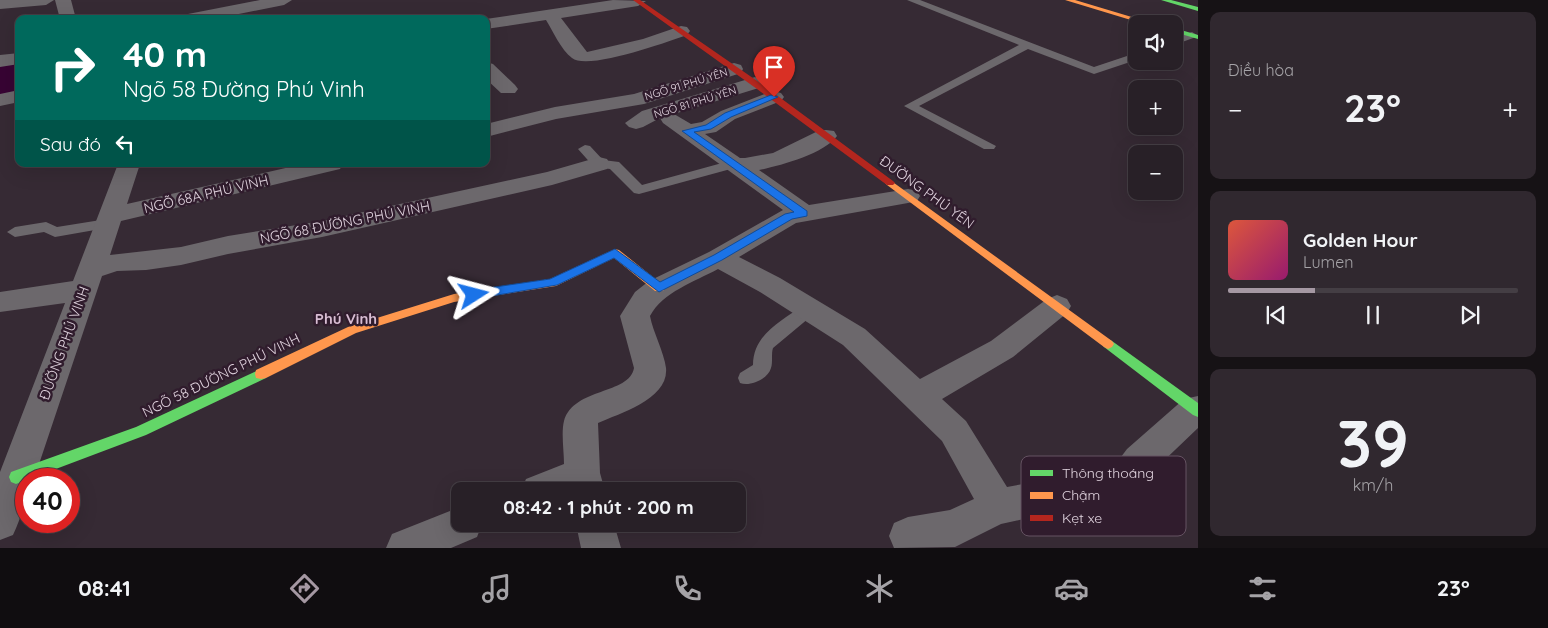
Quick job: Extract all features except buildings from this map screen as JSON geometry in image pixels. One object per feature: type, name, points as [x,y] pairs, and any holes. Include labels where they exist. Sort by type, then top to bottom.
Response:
[{"type":"main road","points":[[1068,0],[1128,17]]},
{"type":"main road","points":[[1164,0],[1195,10]]},
{"type":"main road","name":"ĐƯỜNG PHÚ YÊN","points":[[637,1],[755,83],[1197,410]]},
{"type":"main road","points":[[1183,18],[1195,10]]},
{"type":"main road","name":"NGÕ 58 ĐƯỜNG PHÚ VINH","points":[[40,468],[141,430],[352,330],[454,298],[552,283],[615,253],[659,288]]},
{"type":"street","points":[[0,4],[46,0]]},
{"type":"street","points":[[63,0],[67,15]]},
{"type":"street","points":[[236,14],[284,0]]},
{"type":"street","points":[[490,23],[637,1]]},
{"type":"street","points":[[550,14],[572,49],[584,58],[681,32]]},
{"type":"street","points":[[0,61],[15,59]]},
{"type":"street","name":"NGÕ 91 PHÚ YÊN","points":[[490,130],[555,113],[638,100],[734,69]]},
{"type":"street","points":[[490,73],[508,89]]},
{"type":"street","name":"NGÕ 81 PHÚ YÊN","points":[[636,124],[649,115],[755,83]]},
{"type":"street","points":[[0,100],[15,97]]},
{"type":"street","points":[[774,97],[728,115],[708,127],[678,125],[804,214]]},
{"type":"street","points":[[733,164],[746,166],[804,149],[826,136]]},
{"type":"street","name":"NGÕ 68 ĐƯỜNG PHÚ VINH","points":[[0,302],[87,280],[116,262],[137,262],[182,256],[228,245],[331,228],[552,178],[592,156]]},
{"type":"street","name":"ĐƯỜNG PHÚ VINH","points":[[19,468],[128,167]]},
{"type":"street","name":"NGÕ 68A PHÚ VINH","points":[[108,220],[320,167]]},
{"type":"street","points":[[584,482],[581,422],[586,413],[633,393],[648,379],[650,368],[635,316],[645,299],[659,288],[718,258],[789,216],[908,196]]},
{"type":"street","points":[[718,258],[770,285],[854,337],[954,431],[998,508]]},
{"type":"street","points":[[918,397],[1002,349],[1057,306]]},
{"type":"street","points":[[1145,456],[1197,410]]},
{"type":"street","name":"ĐƯỜNG PHÚ VINH","points":[[0,522],[15,480]]},
{"type":"street","points":[[908,536],[955,528],[975,516],[1021,503]]},
{"type":"street","points":[[406,548],[451,529]]},
{"type":"street","points":[[597,532],[601,548]]},
{"type":"lane","points":[[912,0],[1094,71],[1128,59]]},
{"type":"lane","points":[[989,146],[910,106],[1027,45]]},
{"type":"lane","points":[[592,156],[614,165],[638,190],[733,164]]},
{"type":"lane","points":[[16,232],[46,227],[54,232],[108,220]]},
{"type":"lane","points":[[747,378],[762,368],[765,344],[809,309]]},
{"type":"shaded area","points":[[15,61],[15,94],[0,96],[0,64]]},
{"type":"traffic: fast","points":[[1164,0],[1198,9]]},
{"type":"traffic: fast","points":[[1183,33],[1198,37]]},
{"type":"traffic: fast","points":[[1108,344],[1198,411]]},
{"type":"traffic: fast","points":[[40,468],[141,431],[261,374]]},
{"type":"traffic: slow","points":[[1068,0],[1128,17]]},
{"type":"traffic: slow","points":[[890,183],[1108,344]]},
{"type":"traffic: slow","points":[[261,374],[352,330],[454,298],[552,283],[615,253],[659,288]]},
{"type":"traffic: jam","points":[[636,0],[760,87],[890,183]]},
{"type":"district","name":"Phú Vinh","points":[[346,319]]},
{"type":"route","points":[[474,295],[552,283],[615,253],[659,288],[718,258],[789,216],[804,214],[687,131],[708,127],[728,115],[774,97]]}]
